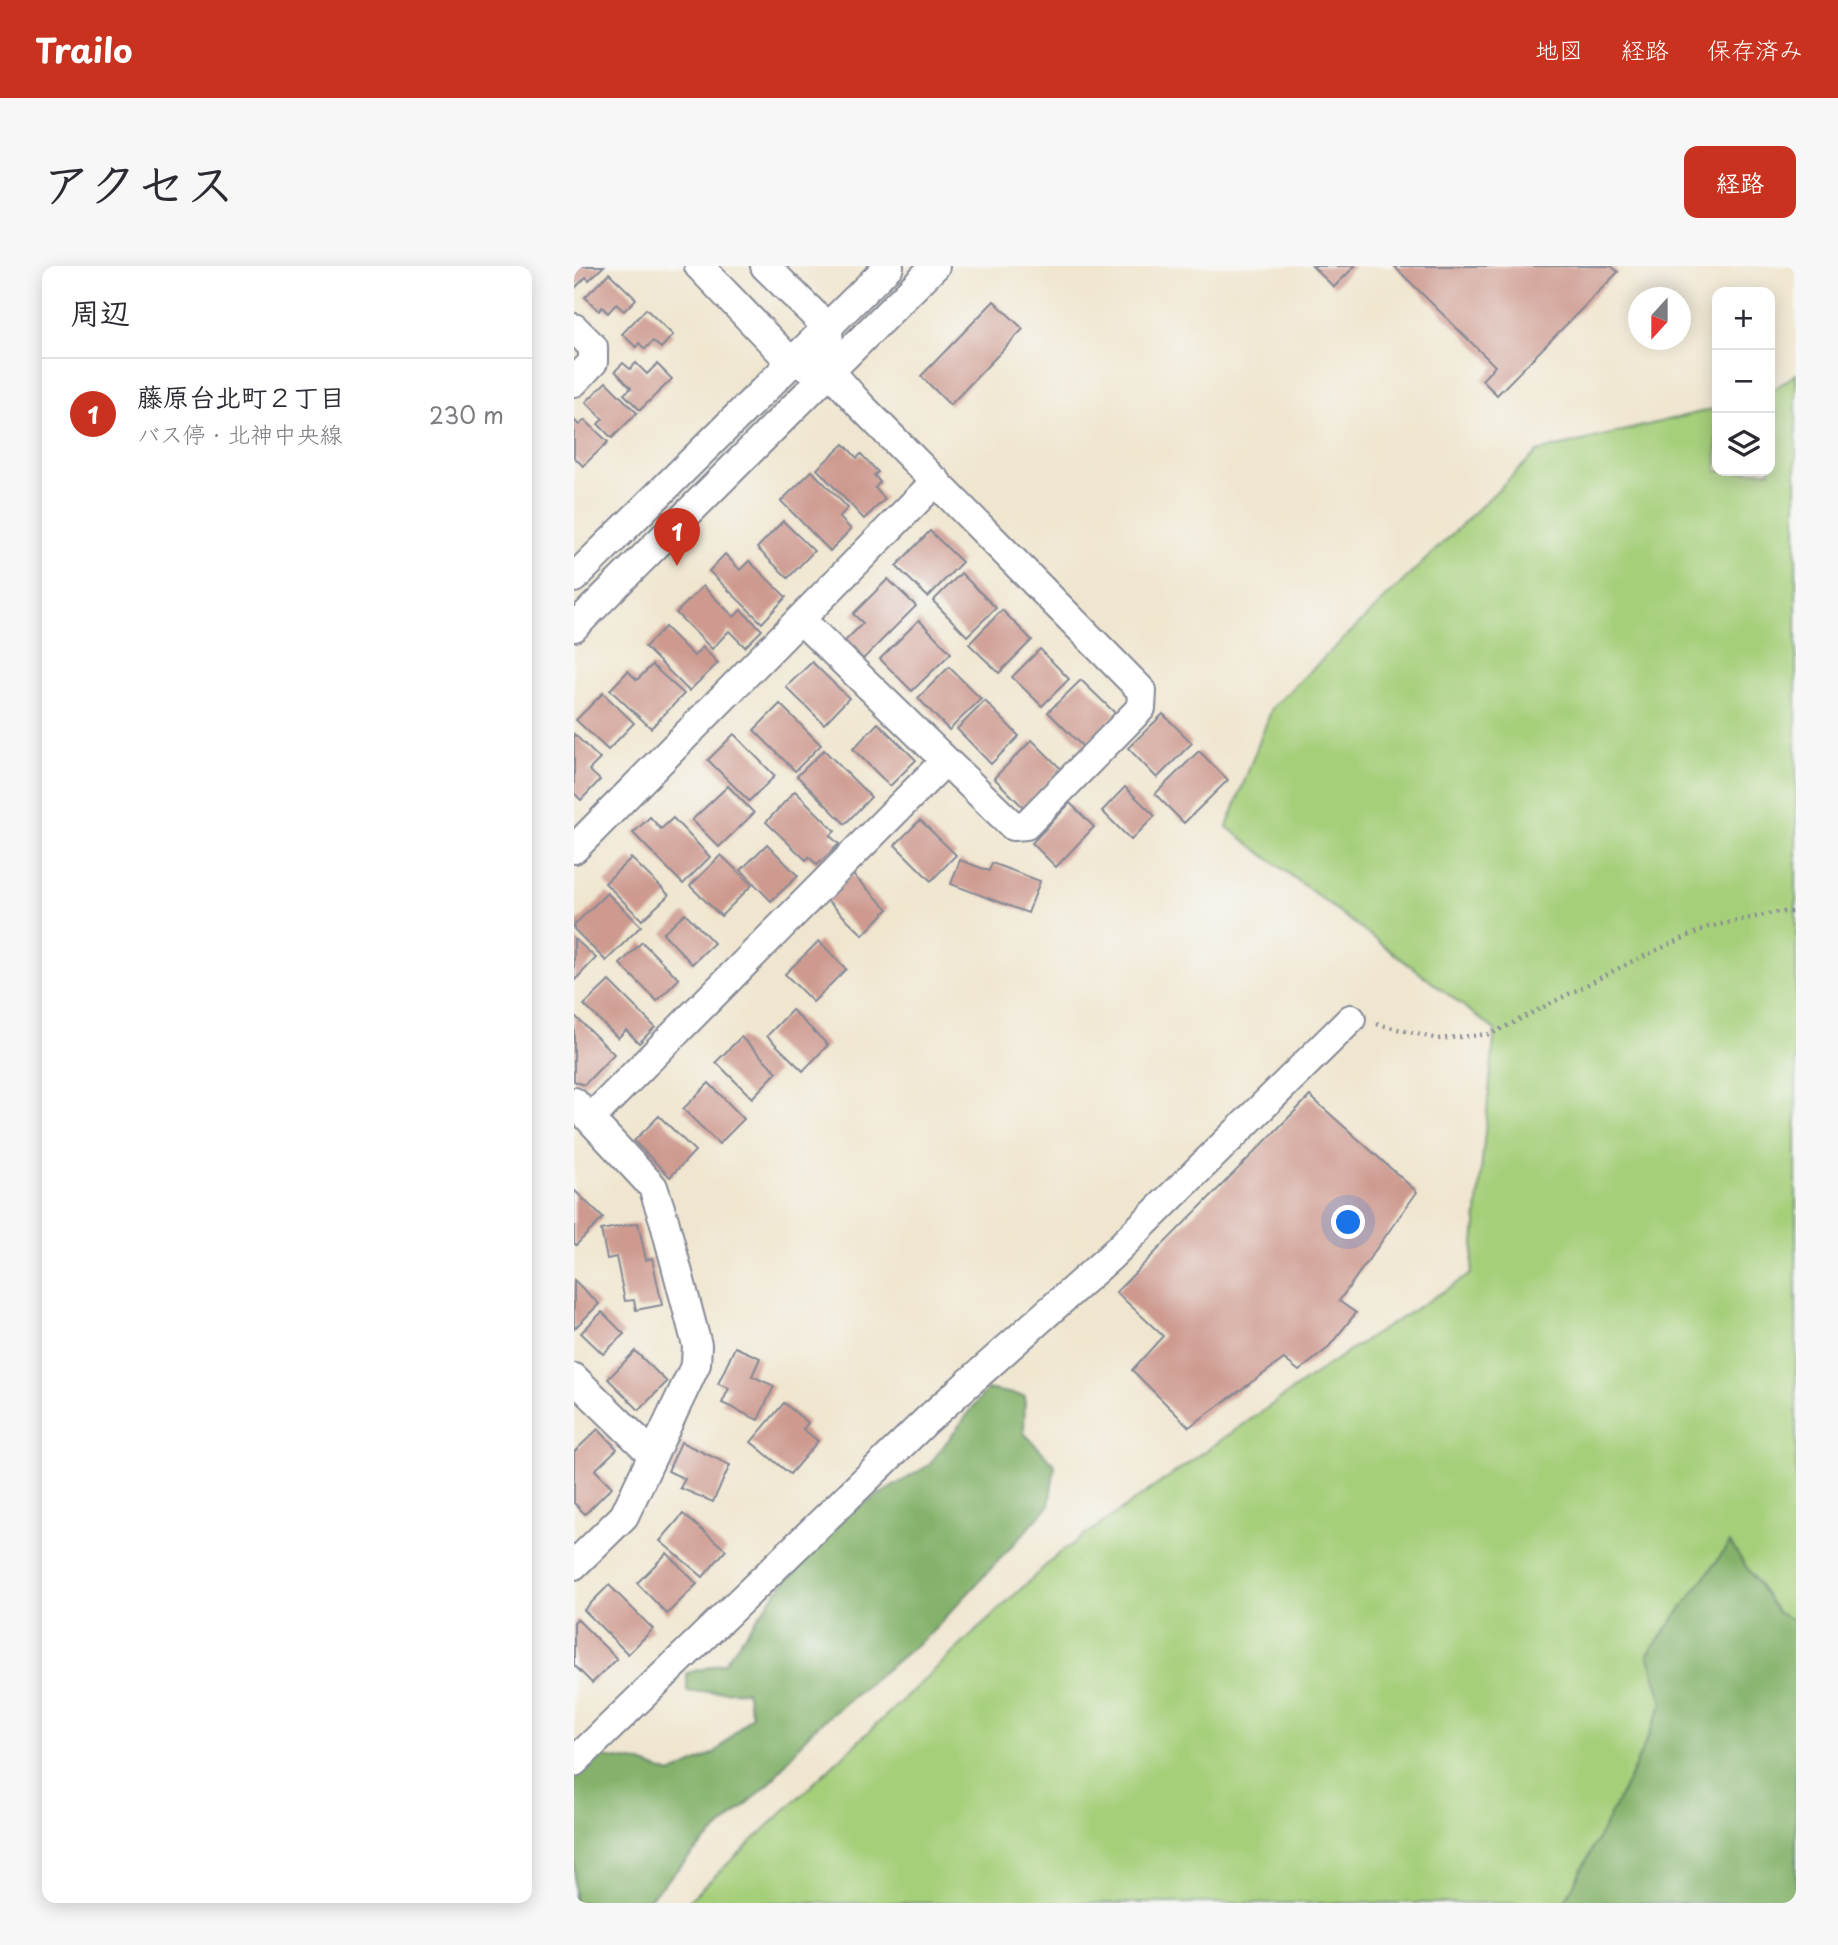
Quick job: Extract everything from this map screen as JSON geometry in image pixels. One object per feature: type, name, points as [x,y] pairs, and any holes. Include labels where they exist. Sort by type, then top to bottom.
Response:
[{"type":"street","points":[[699,266],[791,362],[831,372],[860,405],[1142,691],[1141,708],[1026,825],[1013,826],[801,620]]},
{"type":"street","points":[[765,266],[828,328],[831,372]]},
{"type":"street","points":[[574,578],[889,266]]},
{"type":"street","points":[[574,627],[935,266]]},
{"type":"street","points":[[574,328],[593,347],[593,362],[574,382]]},
{"type":"street","points":[[574,849],[936,481]]},
{"type":"street","points":[[574,1564],[624,1516],[696,1364],[696,1345],[653,1187],[582,1110],[945,761]]},
{"type":"street","points":[[574,1762],[927,1420],[1110,1256],[1351,1019]]},
{"type":"street","points":[[574,1378],[652,1454]]},
{"type":"path","points":[[1351,1019],[1438,1039],[1491,1034],[1631,962],[1708,928],[1778,912],[1796,912]]},
{"type":"green space","points":[[1796,374],[1796,1903],[686,1903],[1057,1555],[1350,1350],[1471,1274],[1495,1030],[1227,827],[1272,708],[1537,452],[1712,409],[1712,476],[1775,476],[1775,389]]},
{"type":"green space","points":[[987,1389],[1025,1396],[1024,1433],[1055,1465],[1049,1506],[932,1632],[811,1731],[770,1783],[695,1851],[645,1903],[574,1903],[574,1780],[597,1756],[638,1762],[671,1774],[715,1753],[752,1715],[746,1691],[687,1692],[687,1673],[724,1663],[777,1591],[848,1513],[929,1465]]},
{"type":"green space","points":[[1730,1543],[1778,1613],[1796,1621],[1796,1903],[1564,1903],[1631,1775],[1663,1703],[1648,1654]]},
{"type":"building","points":[[574,266],[604,266],[589,280],[586,277],[574,289]]},
{"type":"building","points":[[1312,266],[1355,266],[1334,287]]},
{"type":"building","points":[[1394,266],[1611,266],[1618,272],[1497,395],[1482,380],[1495,366]]},
{"type":"building","points":[[609,273],[636,299],[624,311],[616,304],[608,313],[602,307],[599,311],[585,297]]},
{"type":"building","points":[[994,301],[1023,329],[950,405],[921,376]]},
{"type":"building","points":[[646,309],[673,335],[661,348],[653,341],[645,349],[639,343],[636,347],[622,334]]},
{"type":"building","points":[[623,363],[630,369],[636,363],[647,374],[657,364],[672,379],[640,410],[624,394],[631,388],[615,371]]},
{"type":"building","points":[[606,382],[637,413],[612,438],[598,424],[603,419],[586,402]]},
{"type":"building","points":[[574,420],[579,425],[585,420],[608,442],[583,466],[574,457]]},
{"type":"building","points":[[844,444],[857,458],[861,454],[878,472],[874,475],[880,482],[875,488],[885,499],[864,519],[817,469]]},
{"type":"building","points":[[812,471],[848,508],[839,517],[851,529],[830,551],[781,501]]},
{"type":"building","points":[[783,521],[814,551],[788,578],[757,548]]},
{"type":"building","points":[[930,531],[962,562],[928,597],[896,566]]},
{"type":"building","points":[[725,554],[740,570],[749,561],[786,597],[762,623],[709,571]]},
{"type":"building","points":[[961,573],[996,608],[967,636],[933,601]]},
{"type":"building","points":[[888,579],[916,606],[863,659],[845,641],[863,623],[853,614]]},
{"type":"building","points":[[703,586],[734,617],[741,610],[762,630],[745,647],[729,631],[712,649],[676,613]]},
{"type":"building","points":[[1002,610],[1032,640],[999,673],[969,644]]},
{"type":"building","points":[[919,620],[951,653],[912,691],[880,659]]},
{"type":"building","points":[[665,627],[694,656],[702,647],[718,663],[689,691],[645,647]]},
{"type":"building","points":[[1040,649],[1069,679],[1042,706],[1012,677]]},
{"type":"building","points":[[812,662],[849,698],[824,724],[786,687]]},
{"type":"building","points":[[652,665],[684,694],[651,728],[610,690],[628,671],[637,680]]},
{"type":"building","points":[[949,667],[981,699],[949,730],[918,698]]},
{"type":"building","points":[[1081,680],[1116,714],[1083,747],[1048,712]]},
{"type":"building","points":[[603,693],[634,723],[608,750],[576,720]]},
{"type":"building","points":[[985,701],[1019,736],[991,764],[957,729]]},
{"type":"building","points":[[780,704],[821,745],[795,771],[754,730]]},
{"type":"building","points":[[1163,714],[1192,743],[1157,778],[1128,748]]},
{"type":"building","points":[[878,723],[916,760],[890,786],[853,749]]},
{"type":"building","points":[[574,734],[600,759],[589,770],[600,780],[581,800],[574,793]]},
{"type":"building","points":[[734,734],[775,776],[749,801],[708,760]]},
{"type":"building","points":[[1032,740],[1061,769],[1023,807],[994,778]]},
{"type":"building","points":[[824,750],[871,797],[845,824],[797,776]]},
{"type":"building","points":[[1199,751],[1228,780],[1184,823],[1155,794]]},
{"type":"building","points":[[728,786],[754,813],[719,847],[692,820]]},
{"type":"building","points":[[1125,787],[1155,816],[1131,840],[1102,811]]},
{"type":"building","points":[[795,791],[835,831],[830,836],[839,844],[817,865],[809,857],[806,860],[766,822]]},
{"type":"building","points":[[1070,803],[1094,827],[1056,867],[1032,843]]},
{"type":"building","points":[[650,817],[661,829],[673,818],[710,857],[683,884],[633,833]]},
{"type":"building","points":[[920,820],[956,855],[931,881],[895,845]]},
{"type":"building","points":[[767,844],[798,876],[771,901],[741,870]]},
{"type":"building","points":[[721,855],[752,885],[721,916],[690,886]]},
{"type":"building","points":[[631,858],[669,895],[642,920],[605,883]]},
{"type":"building","points":[[960,860],[989,871],[992,863],[1040,881],[1028,913],[951,884]]},
{"type":"building","points":[[852,874],[888,909],[863,935],[827,900]]},
{"type":"building","points":[[607,893],[641,926],[606,961],[574,929],[574,925]]},
{"type":"building","points":[[685,913],[714,943],[692,964],[663,933]]},
{"type":"building","points":[[574,938],[596,958],[574,981]]},
{"type":"building","points":[[819,941],[846,969],[813,1002],[785,974]]},
{"type":"building","points":[[642,942],[679,979],[657,1001],[620,964]]},
{"type":"building","points":[[609,981],[655,1027],[639,1043],[626,1030],[618,1038],[584,1005]]},
{"type":"building","points":[[792,1010],[828,1045],[803,1071],[767,1036]]},
{"type":"building","points":[[574,1015],[614,1054],[584,1085],[574,1081]]},
{"type":"building","points":[[741,1037],[777,1072],[752,1098],[716,1062]]},
{"type":"building","points":[[709,1083],[744,1119],[719,1144],[683,1109]]},
{"type":"building","points":[[1310,1096],[1417,1192],[1339,1301],[1356,1313],[1327,1349],[1299,1371],[1284,1359],[1189,1427],[1132,1370],[1163,1336],[1116,1292]]},
{"type":"building","points":[[659,1116],[695,1151],[670,1177],[634,1141]]},
{"type":"building","points":[[574,1190],[603,1218],[576,1245],[574,1243]]},
{"type":"building","points":[[638,1223],[646,1260],[652,1258],[662,1305],[636,1310],[634,1300],[625,1301],[616,1257],[607,1259],[601,1230]]},
{"type":"building","points":[[574,1280],[599,1304],[574,1329]]},
{"type":"building","points":[[602,1312],[624,1334],[603,1354],[581,1333]]},
{"type":"building","points":[[735,1347],[760,1358],[752,1376],[774,1386],[758,1420],[722,1403],[729,1388],[718,1384]]},
{"type":"building","points":[[635,1351],[667,1382],[639,1410],[608,1379]]},
{"type":"building","points":[[784,1403],[808,1423],[803,1429],[818,1441],[790,1474],[751,1442]]},
{"type":"building","points":[[598,1429],[617,1449],[595,1470],[612,1487],[585,1514],[574,1503],[574,1452]]},
{"type":"building","points":[[681,1442],[730,1465],[713,1502],[680,1488],[685,1479],[668,1471]]},
{"type":"building","points":[[683,1514],[726,1550],[703,1577],[660,1541]]},
{"type":"building","points":[[667,1553],[697,1584],[667,1614],[637,1583]]},
{"type":"building","points":[[609,1585],[653,1629],[628,1654],[584,1610]]},
{"type":"building","points":[[577,1619],[617,1659],[592,1683],[574,1665],[574,1622]]},
{"type":"place","name":"藤原台北町２丁目","points":[[677,566]]}]
